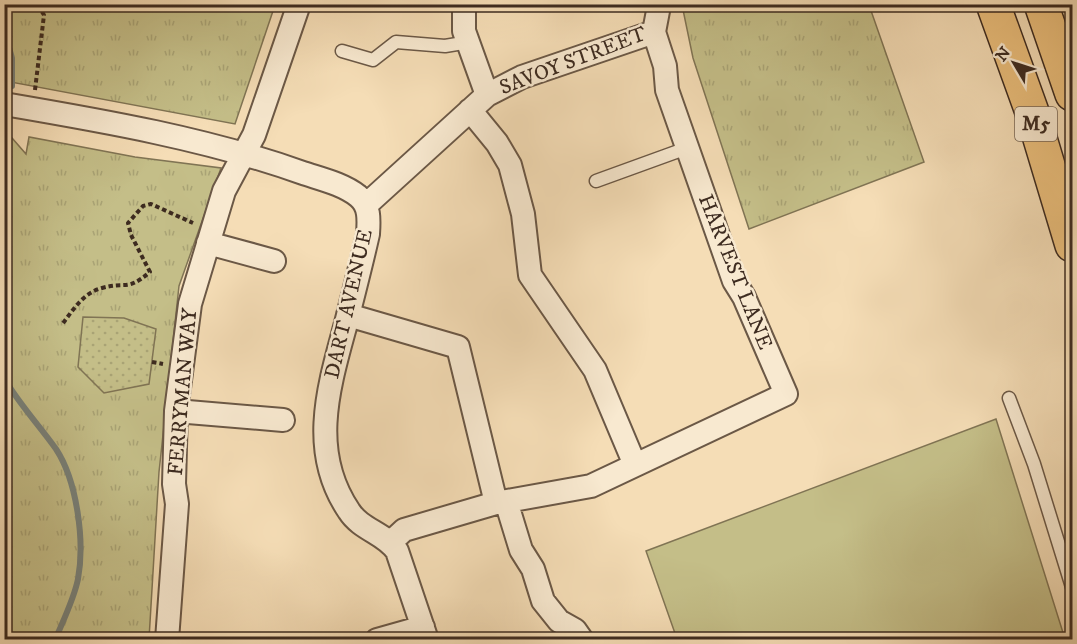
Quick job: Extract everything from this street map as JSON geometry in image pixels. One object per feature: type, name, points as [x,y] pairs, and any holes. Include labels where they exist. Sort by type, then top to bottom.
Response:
[{"type":"highway","name":"M5","points":[[993,4],[1032,112],[1072,245]]},
{"type":"highway","name":"M5","points":[[1041,4],[1072,94]]},
{"type":"street","name":"FERRYMAN WAY","points":[[167,639],[177,515],[174,484],[177,411],[190,304],[216,216],[231,175],[246,154],[299,4]]},
{"type":"street","points":[[464,4],[464,31],[487,95]]},
{"type":"street","name":"SAVOY STREET","points":[[366,205],[487,95],[522,77],[654,32],[658,11],[656,4]]},
{"type":"street","name":"HARVEST LANE","points":[[635,465],[786,394],[744,297],[734,281],[667,90],[665,66],[654,32]]},
{"type":"street","name":"DART AVENUE","points":[[4,104],[246,154],[344,188],[359,196],[366,205],[368,234],[325,408],[324,428],[333,476],[348,510],[367,529],[391,542]]},
{"type":"street","points":[[377,639],[425,633],[397,551],[391,542],[404,530],[501,502],[591,486],[635,465],[595,369],[530,275],[523,214],[510,165],[497,142],[470,110]]},
{"type":"street","points":[[208,243],[274,261]]},
{"type":"street","points":[[348,315],[458,347],[501,502],[521,550],[533,569],[543,601],[559,621],[575,630],[582,639]]},
{"type":"street","points":[[177,411],[283,420]]},
{"type":"lane","points":[[342,51],[373,60],[396,42],[445,46],[469,42]]},
{"type":"lane","points":[[596,181],[687,148]]},
{"type":"lane","points":[[1009,398],[1034,464],[1072,587]]},
{"type":"path","points":[[33,109],[44,15],[38,4]]},
{"type":"path","points":[[63,323],[88,295],[100,288],[134,285],[150,272],[131,235],[128,223],[143,206],[151,204],[196,224],[216,216]]},
{"type":"green space","points":[[4,5],[275,5],[235,124],[5,81]]},
{"type":"green space","points":[[682,5],[869,5],[924,162],[749,229],[693,58]]},
{"type":"green space","points":[[4,136],[12,138],[26,154],[29,137],[135,157],[221,168],[179,286],[159,472],[149,639],[5,639]]},
{"type":"green space","points":[[83,317],[124,318],[156,329],[149,384],[104,393],[78,367]]},
{"type":"green space","points":[[996,419],[1065,639],[677,639],[646,551]]},
{"type":"waterway","points":[[4,30],[12,58],[12,86]]},
{"type":"waterway","points":[[4,140],[5,132]]},
{"type":"waterway","points":[[4,378],[56,449],[69,477],[78,512],[80,530],[78,579],[55,640]]}]
